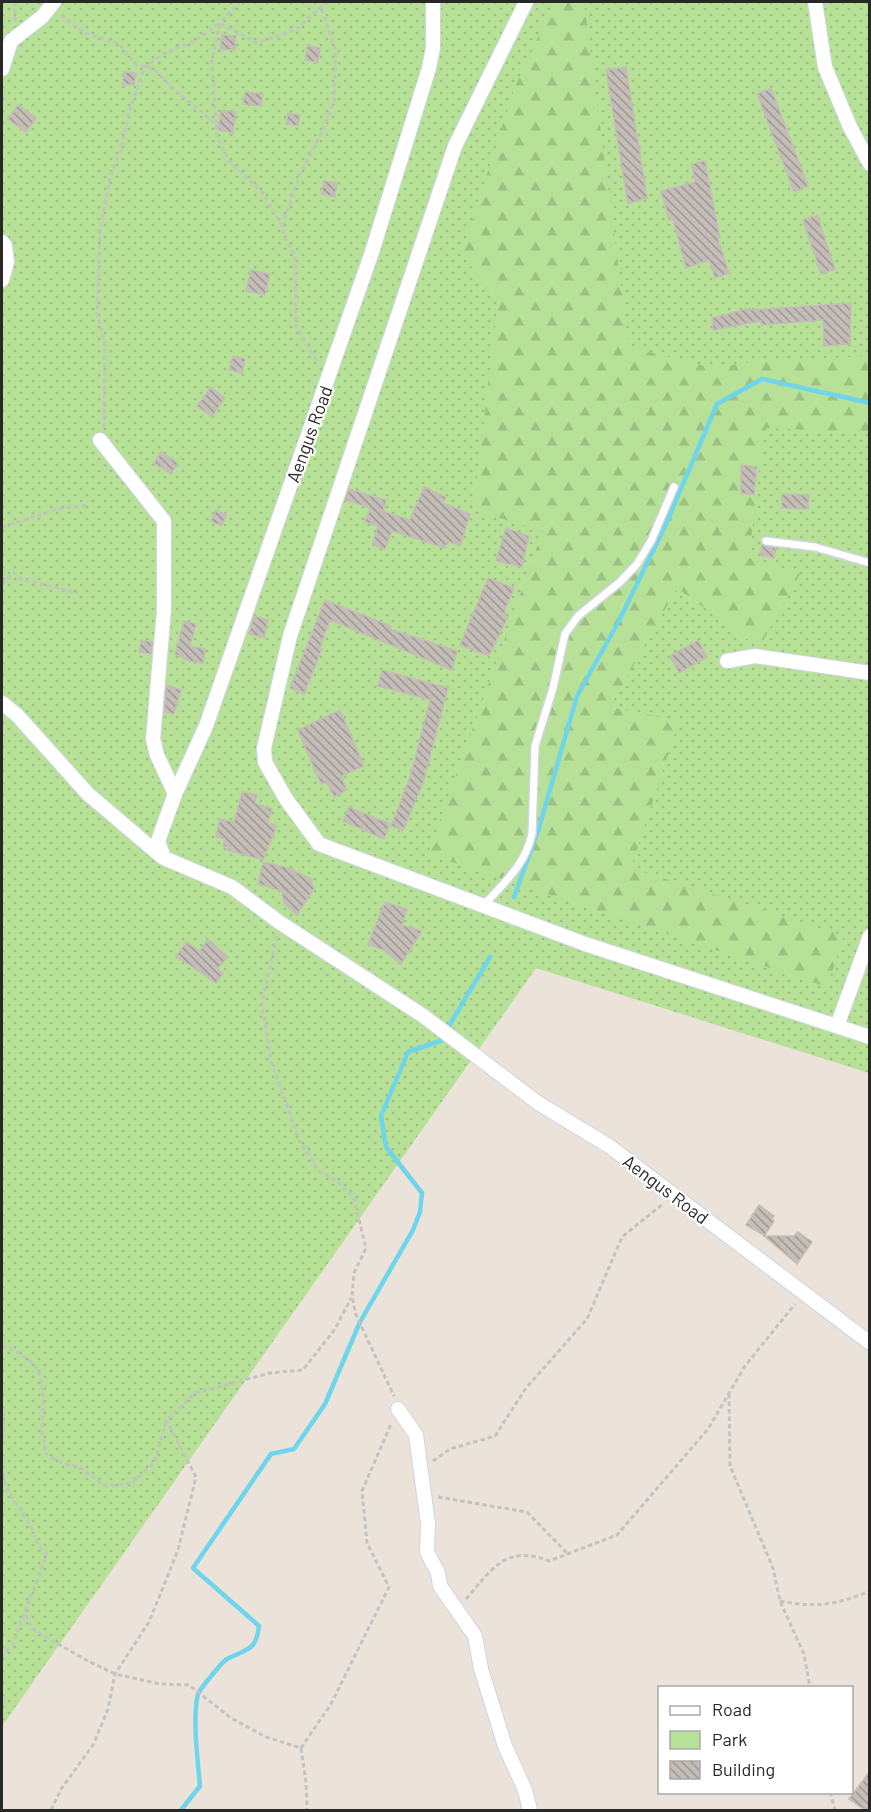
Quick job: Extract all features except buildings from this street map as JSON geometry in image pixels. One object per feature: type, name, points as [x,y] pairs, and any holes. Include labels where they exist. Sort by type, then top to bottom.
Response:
[{"type":"street","name":"Aengus Road","points":[[164,858],[158,841],[175,794],[206,726],[372,252],[429,68],[433,48],[433,2]]},
{"type":"street","points":[[526,2],[455,146],[290,636],[264,748],[265,762],[275,781],[319,844],[585,944],[870,1037]]},
{"type":"street","points":[[816,3],[825,67],[850,127],[870,164]]},
{"type":"street","points":[[2,69],[11,41],[38,21],[53,4]]},
{"type":"street","points":[[2,242],[6,246],[7,262],[2,280]]},
{"type":"street","points":[[100,440],[164,521],[164,610],[153,740],[157,755],[175,794]]},
{"type":"street","points":[[727,661],[755,656],[870,673]]},
{"type":"street","points":[[2,703],[17,715],[88,794],[164,858],[232,887],[279,922]]},
{"type":"street","name":"Aengus Road","points":[[279,922],[459,1042],[538,1103],[595,1136],[870,1343]]},
{"type":"street","points":[[837,1026],[870,936]]},
{"type":"street","points":[[398,1409],[416,1435],[428,1524],[427,1552],[438,1574],[440,1586],[475,1636],[481,1669],[499,1727],[525,1790],[530,1810]]},
{"type":"lane","points":[[483,906],[524,861],[529,848],[532,834],[535,746],[553,688],[565,634],[578,616],[620,582],[637,564],[651,541],[674,488]]},
{"type":"lane","points":[[766,541],[815,547],[870,563]]},
{"type":"path","points":[[100,440],[104,434],[106,370],[105,344],[97,313],[100,231],[110,177],[145,66],[168,51],[193,42],[220,23],[239,2]]},
{"type":"path","points":[[220,23],[257,43],[295,30],[327,2]]},
{"type":"path","points":[[53,4],[84,33],[119,44],[136,64],[154,69],[169,85],[216,124]]},
{"type":"path","points":[[282,226],[299,176],[321,134],[334,101],[336,52],[321,7]]},
{"type":"path","points":[[220,23],[212,60],[217,137],[230,162],[263,193],[282,226],[286,240],[295,255],[296,327],[329,380]]},
{"type":"path","points":[[2,528],[58,509],[88,505]]},
{"type":"path","points":[[2,584],[14,573],[20,579],[78,593]]},
{"type":"path","points":[[279,922],[262,1003],[272,1061],[298,1140],[319,1171],[337,1181],[353,1196],[366,1248],[354,1273],[352,1296],[356,1315],[390,1384],[398,1409],[362,1491],[367,1543],[389,1587],[331,1704],[302,1748],[306,1782],[306,1810]]},
{"type":"path","points":[[422,1468],[450,1449],[495,1436],[526,1388],[587,1319],[622,1237],[674,1194]]},
{"type":"path","points":[[457,1609],[497,1563],[528,1553],[549,1561],[616,1535],[708,1429],[745,1366],[802,1293]]},
{"type":"path","points":[[2,1346],[28,1358],[41,1377],[45,1414],[43,1442],[47,1455],[64,1464],[77,1467],[106,1486],[132,1483],[154,1463],[167,1420],[195,1393],[270,1373],[303,1370],[335,1329],[352,1296]]},
{"type":"path","points":[[729,1393],[730,1466],[773,1568],[780,1601],[804,1654],[810,1686]]},
{"type":"path","points":[[2,1446],[3,1414]]},
{"type":"path","points":[[51,1810],[61,1789],[93,1746],[108,1709],[115,1674],[149,1622],[178,1550],[196,1477],[167,1420]]},
{"type":"path","points":[[2,1466],[9,1496],[28,1522],[39,1547],[47,1554],[26,1615],[12,1646],[2,1655]]},
{"type":"path","points":[[424,1494],[527,1512],[568,1555]]},
{"type":"path","points":[[780,1601],[810,1607],[850,1599],[870,1591]]},
{"type":"path","points":[[26,1615],[32,1629],[115,1674],[160,1684],[189,1685],[231,1718],[266,1737],[302,1748]]},
{"type":"path","points":[[831,1794],[835,1810]]},
{"type":"green space","points":[[2,2],[869,2],[869,1073],[536,968],[2,1726]]},
{"type":"green space","points":[[554,2],[584,2],[629,347],[713,368],[757,361],[869,356],[869,432],[764,428],[749,558],[800,574],[759,648],[677,588],[610,707],[679,721],[631,868],[844,936],[827,987],[428,854],[543,531],[473,510],[498,304],[462,254],[514,89]]},
{"type":"waterway","points":[[514,897],[539,828],[577,696],[619,621],[666,524],[717,404],[762,379],[870,403]]},
{"type":"waterway","points":[[181,1810],[200,1786],[195,1727],[198,1694],[224,1661],[253,1645],[259,1626],[193,1568],[271,1454],[294,1449],[325,1404],[360,1322],[413,1230],[420,1212],[422,1193],[386,1147],[381,1116],[408,1052],[440,1041],[490,957]]}]
